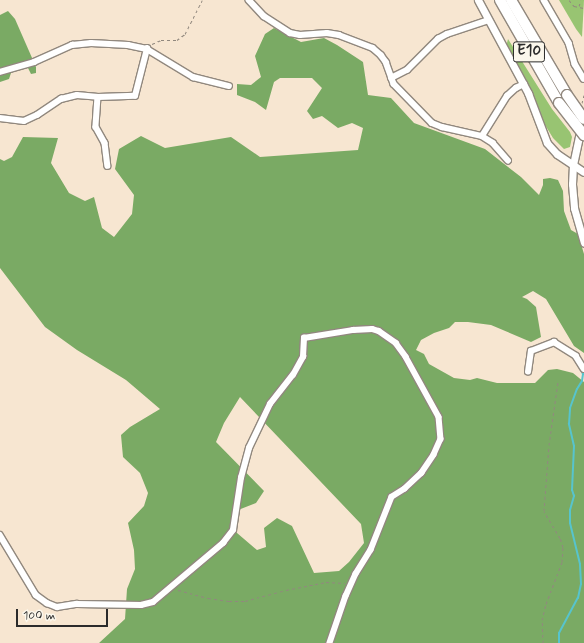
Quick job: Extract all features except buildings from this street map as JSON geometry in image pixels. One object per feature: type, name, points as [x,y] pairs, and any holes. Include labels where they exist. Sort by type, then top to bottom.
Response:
[{"type":"highway","name":"E10","points":[[500,0],[560,103],[584,135]]},
{"type":"highway","name":"E10","points":[[511,0],[567,95],[584,119]]},
{"type":"street","points":[[249,0],[264,16],[290,33],[300,35],[328,33],[339,35],[373,48],[386,62],[394,84],[432,123],[442,127],[482,136],[493,143],[508,160]]},
{"type":"street","points":[[478,0],[524,84],[547,143],[557,154],[584,172]]},
{"type":"street","points":[[544,0],[565,37],[575,64],[584,79]]},
{"type":"street","points":[[391,78],[408,70],[438,39],[447,34],[489,20]]},
{"type":"street","points":[[0,72],[34,62],[62,48],[81,43],[128,45],[147,48],[193,77],[229,86]]},
{"type":"street","points":[[0,118],[24,121],[68,96],[135,96],[147,48]]},
{"type":"street","points":[[482,136],[507,96],[516,88],[524,84]]},
{"type":"street","points":[[98,97],[96,127],[105,143],[108,166]]},
{"type":"street","points":[[584,115],[573,165],[573,198],[584,243]]},
{"type":"street","points":[[0,535],[36,595],[47,603],[57,606],[77,604],[141,605],[153,602],[223,543],[233,530],[241,478],[249,448],[270,404],[293,375],[303,357],[304,338],[353,330],[372,329],[388,337],[406,357],[439,417],[441,439],[434,455],[422,473],[405,489],[392,497],[371,550],[351,586],[330,643]]},
{"type":"street","points":[[528,372],[531,351],[554,342],[578,358],[584,369]]},
{"type":"path","points":[[147,48],[161,40],[177,40],[185,34],[202,0]]},
{"type":"path","points":[[569,0],[572,4],[584,8]]},
{"type":"path","points":[[579,7],[581,0]]},
{"type":"path","points":[[543,643],[542,620],[544,610],[562,562],[563,548],[560,538],[544,511],[549,445],[558,382]]},
{"type":"path","points":[[169,587],[188,594],[208,598],[229,601],[245,601],[286,590],[326,582],[341,582],[351,586]]},
{"type":"green space","points":[[559,0],[584,0],[582,37],[576,29]]},
{"type":"green space","points":[[8,11],[15,19],[36,67],[36,73],[31,74],[27,66],[11,73],[9,79],[0,82],[0,15]]},
{"type":"green space","points":[[274,28],[301,42],[324,38],[363,62],[368,95],[391,98],[414,123],[485,149],[521,177],[539,195],[543,185],[543,179],[550,178],[558,180],[563,191],[564,211],[571,230],[578,234],[584,254],[584,353],[574,346],[546,299],[533,291],[522,297],[527,299],[536,307],[541,337],[531,342],[491,325],[455,322],[449,328],[434,333],[421,340],[416,350],[424,354],[429,364],[454,378],[470,380],[477,378],[497,383],[535,383],[548,370],[557,369],[573,373],[584,382],[584,643],[99,643],[125,619],[127,589],[135,569],[134,550],[128,523],[144,506],[148,493],[140,473],[123,457],[121,435],[130,427],[160,409],[126,380],[77,350],[45,327],[0,268],[0,159],[4,161],[12,157],[23,137],[58,138],[51,163],[69,193],[85,201],[94,197],[102,228],[114,237],[132,214],[134,195],[115,169],[119,149],[141,136],[165,148],[231,137],[260,157],[358,150],[363,128],[352,123],[338,128],[322,116],[313,119],[307,111],[322,88],[312,78],[280,78],[274,82],[266,110],[255,102],[237,95],[237,84],[251,85],[261,77],[255,56],[265,34]],"holes":[[[240,397],[361,524],[364,543],[349,562],[339,571],[314,573],[292,526],[277,518],[264,528],[266,547],[257,550],[230,527],[233,512],[256,503],[264,491],[216,442],[224,423]]]},
{"type":"green space","points":[[508,39],[552,109],[570,132],[572,137],[570,147],[564,149],[553,138],[539,115],[506,47]]},
{"type":"waterway","points":[[559,643],[559,633],[578,598],[581,584],[580,564],[570,523],[570,510],[574,496],[572,490],[574,446],[569,424],[570,408],[577,389],[582,381],[583,374],[580,367]]}]
